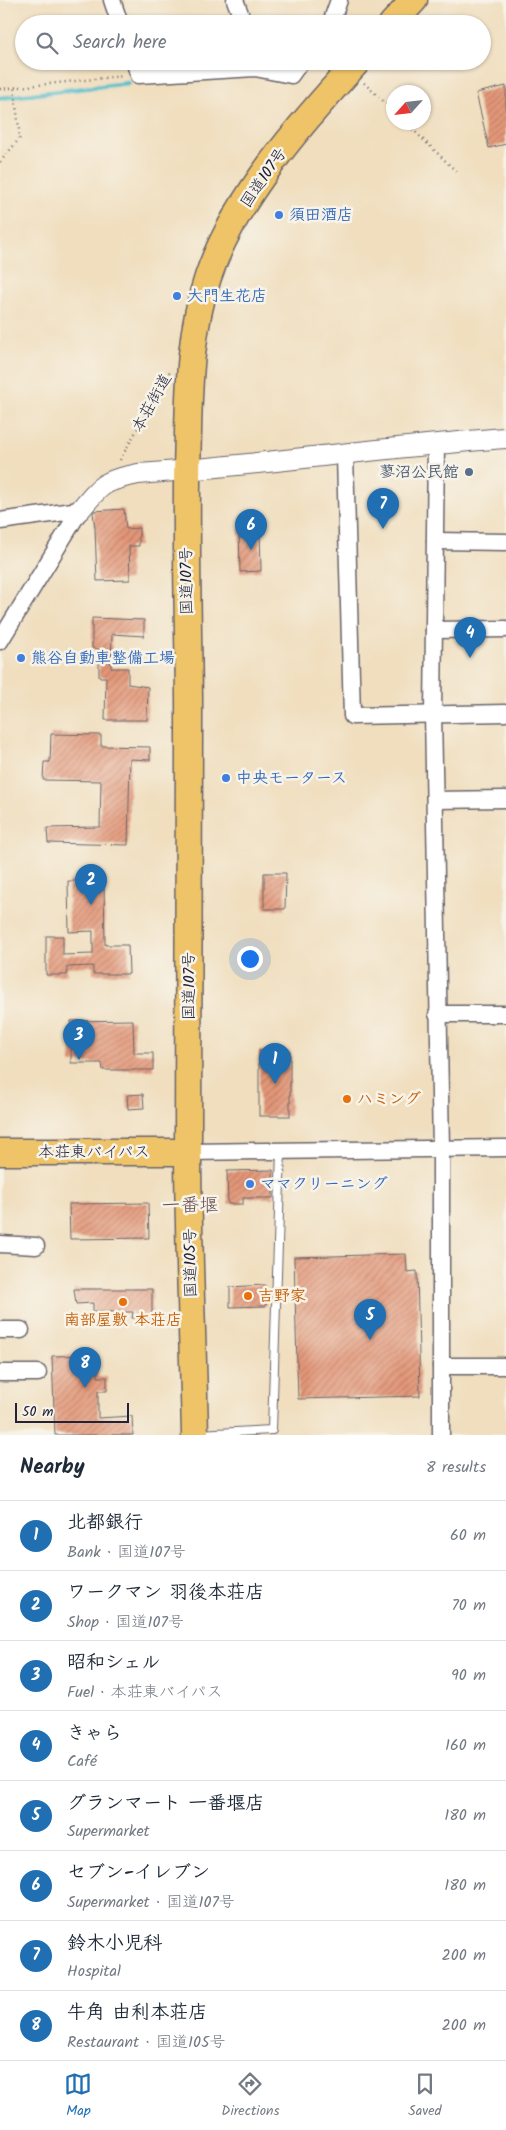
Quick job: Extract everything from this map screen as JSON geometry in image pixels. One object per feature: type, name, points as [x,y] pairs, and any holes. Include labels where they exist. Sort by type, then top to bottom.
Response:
[{"type":"highway","points":[[400,15],[414,0]]},
{"type":"highway","name":"国道107号","points":[[188,1152],[189,769],[186,470],[195,326],[208,275],[230,230],[261,177],[291,138],[350,70]]},
{"type":"highway","name":"本荘東バイパス","points":[[0,1152],[188,1152]]},
{"type":"highway","name":"国道105号","points":[[188,1152],[195,1435]]},
{"type":"street","points":[[235,0],[241,15]]},
{"type":"street","points":[[334,15],[339,0]]},
{"type":"street","points":[[115,1],[118,15]]},
{"type":"street","points":[[275,70],[291,74],[294,70]]},
{"type":"street","points":[[0,641],[80,510],[94,493],[109,480],[138,474],[345,454],[436,443],[506,438]]},
{"type":"street","points":[[436,443],[433,713],[440,1149],[441,1435]]},
{"type":"street","points":[[345,454],[352,716],[506,713]]},
{"type":"street","points":[[0,521],[80,510]]},
{"type":"street","points":[[435,541],[506,542]]},
{"type":"street","points":[[434,630],[506,629]]},
{"type":"street","points":[[435,800],[506,799]]},
{"type":"street","points":[[437,1014],[506,1014]]},
{"type":"street","points":[[188,1152],[506,1148]]},
{"type":"street","points":[[0,1244],[36,1246]]},
{"type":"street","points":[[0,1330],[21,1330]]},
{"type":"street","points":[[441,1366],[506,1366]]},
{"type":"street","points":[[0,1373],[38,1373]]},
{"type":"lane","points":[[195,1435],[272,1430],[281,1150]]},
{"type":"path","points":[[0,89],[123,70]]},
{"type":"path","points":[[358,70],[386,102]]},
{"type":"path","points":[[0,162],[20,138],[14,87]]},
{"type":"path","points":[[413,130],[457,172]]},
{"type":"path","name":"本荘街道","points":[[109,480],[172,366]]},
{"type":"building","points":[[506,86],[506,144],[489,148],[476,93]]},
{"type":"building","points":[[124,509],[126,529],[139,528],[139,546],[129,546],[130,580],[97,581],[93,513],[94,511]]},
{"type":"building","points":[[239,529],[260,529],[261,571],[240,572]]},
{"type":"building","points":[[92,618],[144,620],[144,636],[112,634],[111,668],[128,668],[128,684],[148,687],[147,720],[105,720],[106,677],[99,677],[99,649],[92,648]]},
{"type":"building","points":[[51,734],[101,735],[101,746],[150,747],[150,760],[130,759],[128,845],[48,843],[47,828],[100,827],[101,781],[43,780],[44,762],[50,762]]},
{"type":"building","points":[[264,873],[286,873],[285,909],[264,909]]},
{"type":"building","points":[[68,881],[104,881],[105,945],[128,945],[129,974],[93,974],[93,966],[67,967],[67,975],[46,975],[46,936],[63,936],[63,955],[93,954],[93,931],[69,932]]},
{"type":"building","points":[[133,1020],[134,1053],[153,1053],[153,1070],[103,1070],[102,1063],[71,1063],[71,1021]]},
{"type":"building","points":[[259,1051],[290,1051],[290,1116],[259,1116]]},
{"type":"building","points":[[143,1094],[144,1108],[128,1109],[127,1095]]},
{"type":"building","name":"ママクリーニング","points":[[273,1170],[273,1198],[243,1198],[243,1204],[228,1204],[227,1171]]},
{"type":"building","points":[[148,1203],[149,1238],[70,1239],[69,1204]]},
{"type":"building","points":[[406,1254],[407,1272],[417,1271],[420,1396],[298,1399],[294,1257]]},
{"type":"building","name":"吉野家","points":[[265,1285],[266,1306],[230,1307],[230,1287]]},
{"type":"building","points":[[74,1289],[152,1289],[152,1318],[132,1318],[133,1312],[93,1312],[93,1303],[76,1304]]},
{"type":"building","points":[[98,1355],[98,1377],[107,1377],[107,1391],[98,1391],[98,1418],[132,1416],[133,1435],[55,1435],[52,1356]]},
{"type":"waterway","points":[[0,98],[128,83]]},
{"type":"place","name":"須田酒店","points":[[279,215]]},
{"type":"place","name":"大門生花店","points":[[177,296]]},
{"type":"place","name":"蓼沼公民館","points":[[469,472]]},
{"type":"place","name":"鈴木小児科","points":[[383,529]]},
{"type":"place","name":"セブン-イレブン","points":[[251,550]]},
{"type":"place","name":"熊谷自動車整備工場","points":[[21,658]]},
{"type":"place","name":"きゃら","points":[[470,658]]},
{"type":"place","name":"中央モータース","points":[[226,778]]},
{"type":"place","name":"ワークマン 羽後本荘店","points":[[91,905]]},
{"type":"place","name":"昭和シェル","points":[[79,1060]]},
{"type":"place","name":"北都銀行","points":[[275,1084]]},
{"type":"place","name":"ハミング","points":[[347,1099]]},
{"type":"place","name":"ママクリーニング","points":[[250,1184]]},
{"type":"place","name":"吉野家","points":[[248,1296]]},
{"type":"place","name":"南部屋敷 本荘店","points":[[123,1302]]},
{"type":"place","name":"グランマート 一番堰店","points":[[370,1340]]},
{"type":"place","name":"牛角 由利本荘店","points":[[85,1388]]},
{"type":"district","name":"一番堰","points":[[190,1206]]}]
